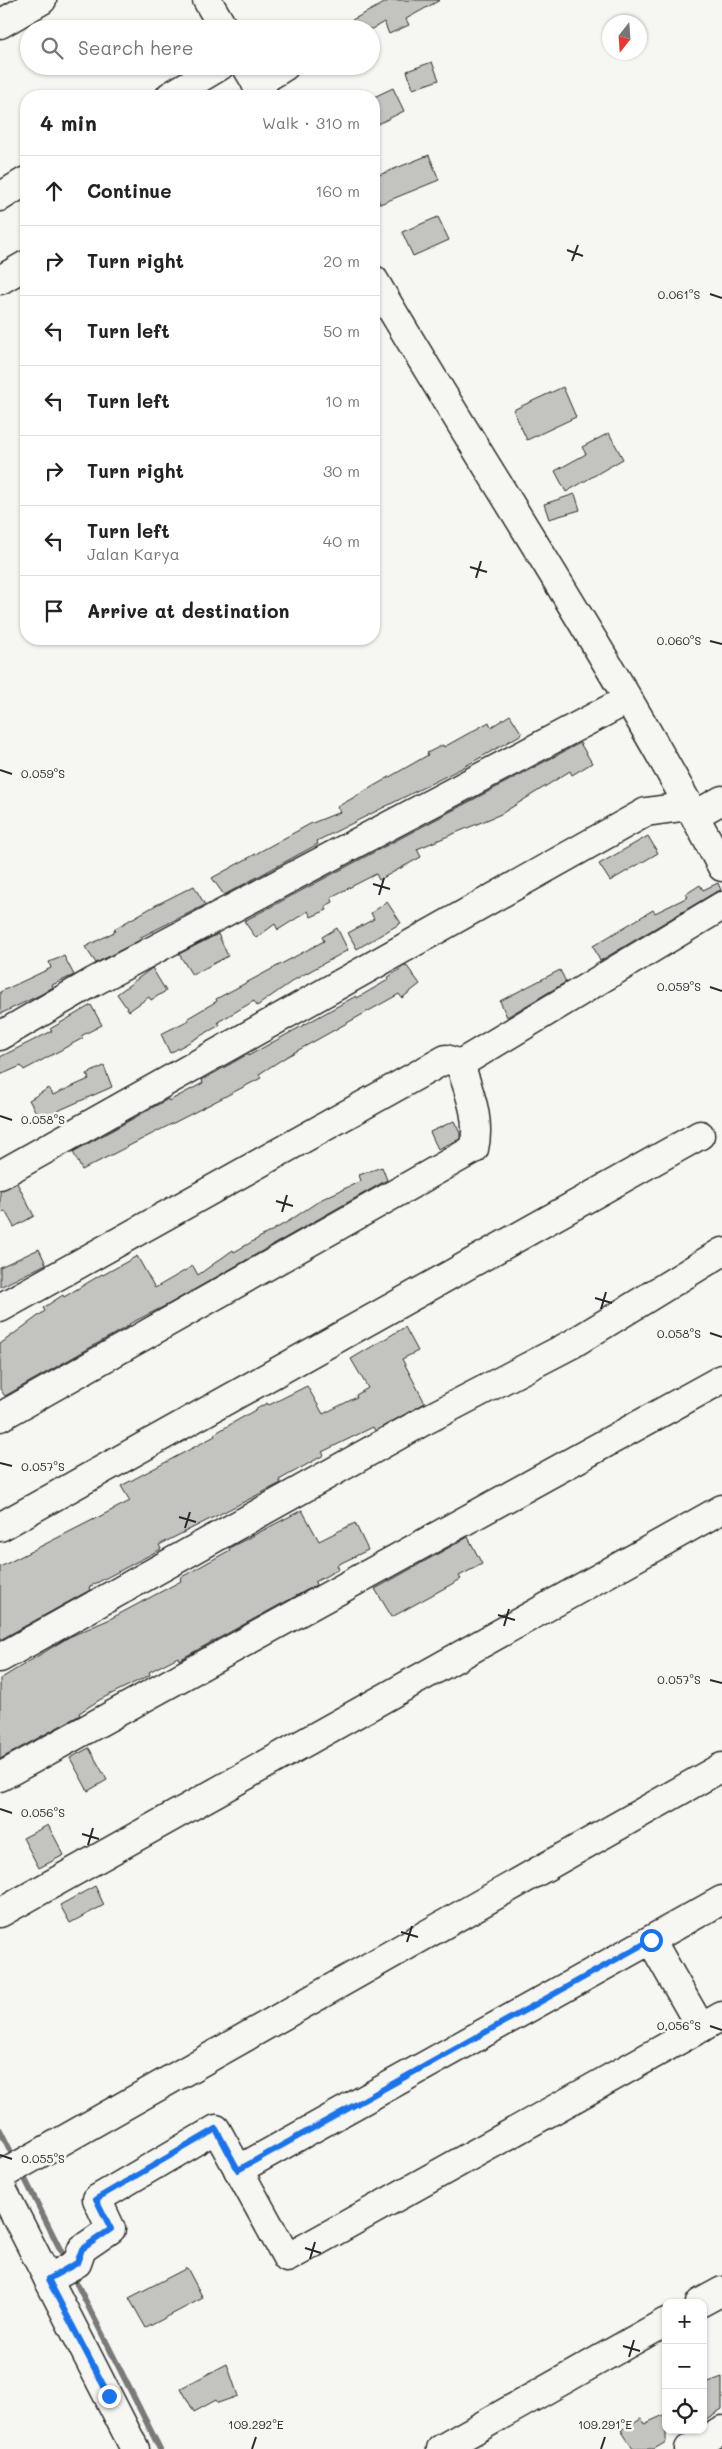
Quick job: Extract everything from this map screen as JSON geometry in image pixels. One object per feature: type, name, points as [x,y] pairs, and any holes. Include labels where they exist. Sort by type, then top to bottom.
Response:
[{"type":"street","points":[[0,24],[42,0]]},
{"type":"street","points":[[207,0],[219,20]]},
{"type":"street","points":[[180,90],[205,75]]},
{"type":"street","points":[[255,82],[269,75]]},
{"type":"street","points":[[0,197],[20,185]]},
{"type":"street","points":[[0,280],[20,268]]},
{"type":"street","points":[[380,290],[627,700],[692,810],[722,867]]},
{"type":"street","points":[[0,1036],[102,977],[627,700]]},
{"type":"street","points":[[0,1175],[646,812],[692,810],[722,800]]},
{"type":"street","points":[[460,1064],[722,906]]},
{"type":"street","points":[[0,1308],[446,1059],[460,1064]]},
{"type":"street","points":[[0,1416],[474,1149],[477,1136],[476,1118],[460,1064]]},
{"type":"street","points":[[0,1528],[700,1135]]},
{"type":"street","points":[[0,1658],[422,1422],[572,1344],[722,1252]]},
{"type":"street","points":[[0,1777],[722,1379]]},
{"type":"street","points":[[0,1913],[722,1508]]},
{"type":"street","points":[[135,2449],[62,2271],[9,2173],[722,1767]]},
{"type":"street","points":[[238,2170],[722,1900]]},
{"type":"street","points":[[62,2271],[82,2249],[111,2229],[96,2199],[216,2129],[287,2258],[711,2022],[651,1940]]},
{"type":"street","points":[[707,2299],[722,2291]]},
{"type":"street","points":[[441,2449],[662,2324]]},
{"type":"street","points":[[688,2449],[722,2430]]},
{"type":"building","points":[[390,0],[440,0],[406,19],[409,25],[389,34],[384,22],[380,24],[380,20],[352,20]]},
{"type":"building","points":[[432,62],[439,80],[413,89],[407,71]]},
{"type":"building","points":[[393,88],[404,111],[380,123],[380,94]]},
{"type":"building","points":[[429,155],[439,180],[380,204],[380,175]]},
{"type":"building","points":[[438,217],[449,240],[413,256],[402,232]]},
{"type":"building","points":[[563,387],[576,417],[527,440],[513,410]]},
{"type":"building","points":[[609,433],[623,459],[566,492],[555,471],[586,454],[582,447]]},
{"type":"building","points":[[575,494],[580,510],[549,519],[544,504]]},
{"type":"building","points":[[510,715],[522,734],[462,768],[317,841],[318,844],[224,895],[212,878],[310,824],[340,812],[337,807],[428,755],[427,753],[443,745],[444,747],[489,722],[491,727]]},
{"type":"building","points":[[580,743],[592,763],[572,775],[570,771],[501,814],[417,849],[421,857],[379,880],[376,874],[331,897],[333,902],[325,906],[327,910],[311,917],[308,911],[278,930],[275,924],[256,938],[244,921]]},
{"type":"building","points":[[648,836],[658,853],[610,881],[599,864]]},
{"type":"building","points":[[718,883],[721,890],[600,961],[593,946],[653,910],[655,913],[688,897],[686,894],[700,885],[703,890]]},
{"type":"building","points":[[194,886],[205,905],[139,938],[140,940],[96,963],[85,947],[116,931],[114,929],[156,905]]},
{"type":"building","points":[[387,902],[401,923],[357,949],[348,933],[374,919],[371,913]]},
{"type":"building","points":[[337,928],[348,950],[294,980],[257,1006],[254,1001],[218,1022],[220,1025],[170,1053],[161,1034],[189,1020],[188,1018],[217,1001],[216,999],[324,941],[322,937]]},
{"type":"building","points":[[218,934],[228,956],[192,975],[179,954]]},
{"type":"building","points":[[64,956],[74,975],[52,985],[53,987],[42,994],[0,1014],[0,992],[51,968],[49,962]]},
{"type":"building","points":[[406,965],[420,984],[402,998],[399,994],[286,1057],[259,1074],[261,1078],[82,1170],[73,1152],[168,1099],[169,1101],[203,1083],[202,1080],[248,1054],[248,1056],[356,996],[357,998],[388,980],[387,978]]},
{"type":"building","points":[[152,968],[166,991],[151,1000],[149,997],[129,1011],[117,994]]},
{"type":"building","points":[[560,970],[566,982],[507,1017],[500,1001]]},
{"type":"building","points":[[91,1005],[102,1025],[81,1036],[83,1038],[24,1070],[21,1066],[0,1075],[0,1057],[52,1031],[50,1029]]},
{"type":"building","points":[[104,1066],[112,1087],[62,1109],[41,1121],[29,1100],[49,1088],[53,1095],[89,1079],[87,1074]]},
{"type":"building","points":[[454,1121],[460,1133],[460,1139],[438,1149],[430,1132]]},
{"type":"building","points":[[382,1167],[387,1180],[169,1304],[129,1324],[5,1396],[0,1389],[0,1344],[45,1311],[43,1308],[63,1295],[64,1297],[137,1256],[155,1288],[193,1266],[198,1275],[233,1250],[234,1252],[289,1221],[322,1199],[361,1181],[359,1175]]},
{"type":"building","points":[[17,1183],[34,1216],[14,1227],[5,1211],[0,1214],[0,1191]]},
{"type":"building","points":[[39,1249],[46,1264],[0,1287],[0,1267]]},
{"type":"building","points":[[405,1327],[418,1351],[402,1359],[425,1403],[375,1431],[373,1427],[322,1452],[324,1455],[279,1480],[281,1483],[159,1545],[161,1549],[89,1587],[90,1590],[0,1640],[0,1567],[130,1501],[121,1486],[215,1436],[214,1434],[267,1403],[269,1405],[307,1386],[323,1414],[357,1397],[356,1395],[368,1388],[351,1359]]},
{"type":"building","points":[[302,1510],[319,1541],[355,1523],[368,1550],[337,1565],[339,1569],[315,1582],[316,1585],[179,1660],[178,1657],[149,1672],[150,1675],[101,1699],[79,1713],[80,1715],[0,1759],[0,1679],[69,1637],[108,1620],[181,1581],[180,1578],[230,1550],[229,1548]]},
{"type":"building","points":[[468,1537],[482,1564],[459,1576],[461,1579],[392,1617],[375,1589]]},
{"type":"building","points":[[89,1748],[107,1780],[88,1791],[70,1758]]},
{"type":"building","points":[[48,1825],[64,1855],[39,1868],[23,1838]]},
{"type":"building","points":[[95,1886],[104,1905],[70,1923],[60,1905]]},
{"type":"building","points":[[187,2268],[203,2298],[146,2328],[129,2298]]},
{"type":"building","points":[[227,2364],[238,2396],[218,2403],[216,2400],[194,2412],[181,2388]]},
{"type":"building","points":[[722,2377],[722,2409],[707,2418],[707,2389],[707,2383]]},
{"type":"building","points":[[662,2416],[662,2434],[666,2434],[666,2442],[654,2449],[633,2449],[621,2430],[641,2418],[644,2424]]},
{"type":"waterway","points":[[0,2130],[15,2160]]},
{"type":"waterway","points":[[21,2171],[66,2261]]},
{"type":"waterway","points":[[71,2272],[160,2449]]},
{"type":"route","points":[[109,2396],[48,2279],[77,2263],[82,2249],[111,2229],[96,2199],[216,2129],[238,2170],[651,1940]]}]
